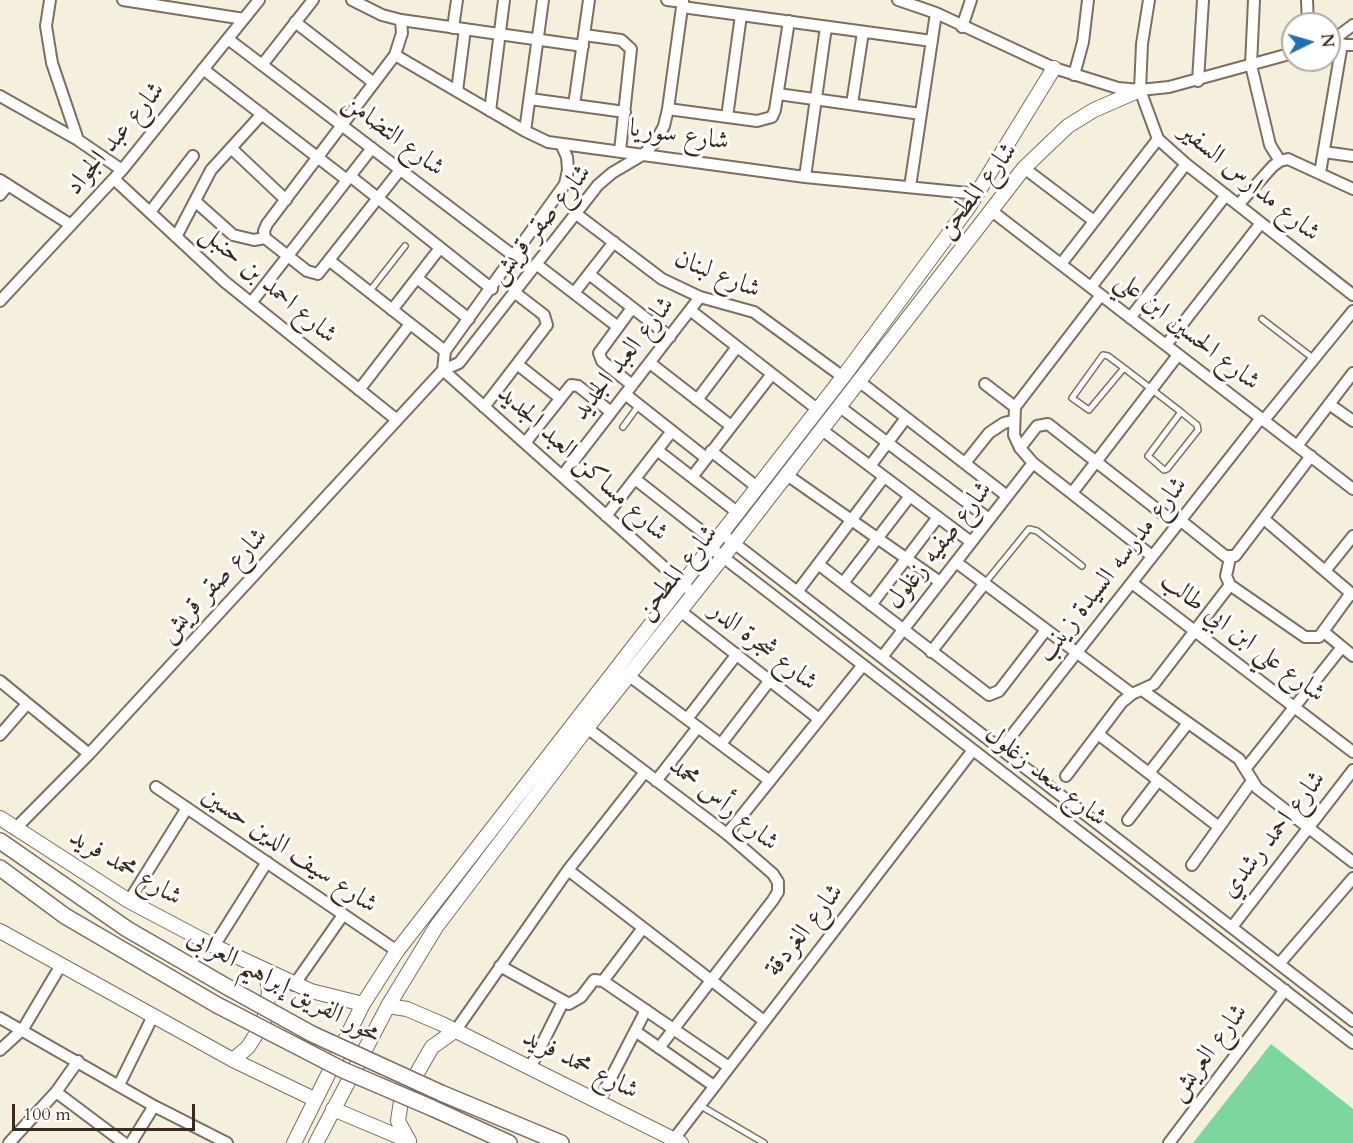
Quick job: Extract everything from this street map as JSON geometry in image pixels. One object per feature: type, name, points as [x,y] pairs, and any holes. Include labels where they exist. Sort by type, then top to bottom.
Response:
[{"type":"main road","name":"محور الفريق إبراهيم العرابى","points":[[0,841],[127,929],[312,1034],[441,1093],[561,1143]]},
{"type":"main road","name":"محور الفريق إبراهيم العرابى","points":[[0,868],[65,916],[217,1005],[325,1061],[509,1143]]},
{"type":"street","points":[[51,0],[46,26],[52,63],[78,140]]},
{"type":"street","points":[[123,0],[166,3],[244,19]]},
{"type":"street","name":"شارع عبد الجواد","points":[[0,301],[118,174],[259,0]]},
{"type":"street","points":[[262,65],[313,0]]},
{"type":"street","points":[[352,0],[382,15],[453,28],[537,40],[621,40],[631,49],[620,151]]},
{"type":"street","points":[[453,28],[457,0]]},
{"type":"street","points":[[490,111],[504,0]]},
{"type":"street","points":[[525,131],[543,0]]},
{"type":"street","points":[[574,105],[589,0]]},
{"type":"street","points":[[667,0],[741,15],[932,41]]},
{"type":"street","points":[[898,0],[936,13],[1054,68],[1118,88],[1140,90],[1198,81],[1281,57]]},
{"type":"street","points":[[962,27],[971,0]]},
{"type":"street","points":[[1074,75],[1083,42],[1088,0]]},
{"type":"street","points":[[1140,90],[1142,44],[1149,0]]},
{"type":"street","points":[[1198,81],[1203,0]]},
{"type":"street","points":[[1254,0],[1251,66],[1270,145],[1280,161]]},
{"type":"street","name":"شارع صقر قريش","points":[[15,830],[89,754],[443,370],[459,363],[575,213],[612,173],[644,154],[656,141],[664,126],[668,109],[682,3]]},
{"type":"street","points":[[910,187],[936,13]]},
{"type":"street","points":[[727,117],[741,15]]},
{"type":"street","points":[[400,170],[322,270],[312,274],[265,238],[264,231],[267,224],[395,55],[402,33],[401,20]]},
{"type":"street","points":[[668,109],[765,121],[775,110],[789,21]]},
{"type":"street","points":[[295,22],[374,83]]},
{"type":"street","points":[[1341,34],[1353,25]]},
{"type":"street","points":[[805,177],[826,27]]},
{"type":"street","points":[[457,92],[465,29]]},
{"type":"street","points":[[852,104],[863,32]]},
{"type":"street","name":"شارع التضامن","points":[[228,39],[514,256],[574,293],[618,327]]},
{"type":"street","points":[[1320,173],[1348,45]]},
{"type":"street","name":"شارع سوريا","points":[[395,55],[525,131],[561,144],[805,177],[910,187],[981,190]]},
{"type":"street","name":"شارع المطحن","points":[[294,1143],[363,1004],[397,951],[843,377],[981,190],[1054,68]]},
{"type":"street","points":[[203,69],[318,158],[378,198],[492,289]]},
{"type":"street","name":"شارع مدارس السفير","points":[[1140,90],[1158,139],[1238,206],[1353,295]]},
{"type":"street","name":"شارع المطحن","points":[[316,1143],[388,1006],[436,927],[628,675],[788,475],[1024,168],[1068,126],[1094,110],[1140,90]]},
{"type":"street","points":[[777,94],[921,114]]},
{"type":"street","name":"شارع احمد بن حنبل","points":[[0,96],[78,140],[118,174],[150,212],[176,237],[251,303],[397,420]]},
{"type":"street","points":[[530,99],[625,112]]},
{"type":"street","points":[[176,237],[211,170],[262,114]]},
{"type":"street","points":[[1061,264],[1158,139]]},
{"type":"street","name":"شارع صقر قريش","points":[[445,351],[492,289],[565,184],[568,171],[567,157],[561,144]]},
{"type":"street","points":[[231,148],[286,200]]},
{"type":"street","points":[[251,303],[372,148]]},
{"type":"street","points":[[1324,152],[1353,156]]},
{"type":"street","points":[[150,212],[193,156]]},
{"type":"street","points":[[1238,206],[1280,161],[1288,159],[1352,185]]},
{"type":"street","points":[[1091,287],[1186,164]]},
{"type":"street","points":[[1024,168],[1094,221]]},
{"type":"street","points":[[0,195],[4,182],[71,225]]},
{"type":"street","points":[[981,190],[995,190],[1003,198]]},
{"type":"street","points":[[1130,318],[1226,195]]},
{"type":"street","points":[[195,201],[233,236],[254,240],[265,238]]},
{"type":"street","points":[[968,208],[989,216]]},
{"type":"street","name":"شارع لبنان","points":[[575,213],[662,279],[700,297],[754,312],[843,377]]},
{"type":"street","name":"شارع الحسين ابن علي","points":[[989,216],[1061,264],[1353,489]]},
{"type":"street","points":[[1166,345],[1261,223]]},
{"type":"street","points":[[574,293],[614,242]]},
{"type":"street","points":[[392,310],[440,248]]},
{"type":"street","points":[[330,261],[445,351],[443,370]]},
{"type":"street","points":[[589,274],[670,337]]},
{"type":"street","points":[[417,278],[469,319]]},
{"type":"street","points":[[484,407],[548,322],[544,315],[514,292]]},
{"type":"street","points":[[1101,295],[1015,407],[1012,421],[1020,448],[1033,463],[1152,556]]},
{"type":"street","name":"شارع العبد الجديد","points":[[562,476],[700,297]]},
{"type":"street","points":[[632,308],[600,349],[599,358],[633,385]]},
{"type":"street","points":[[690,310],[817,410]]},
{"type":"street","name":"شارع مدرسه السيدة زينب","points":[[1001,749],[1178,523],[1353,312]]},
{"type":"street","points":[[359,390],[411,324]]},
{"type":"street","points":[[697,400],[737,347]]},
{"type":"street","points":[[1072,493],[1178,355]]},
{"type":"street","points":[[650,363],[731,426]]},
{"type":"street","points":[[517,364],[560,398]]},
{"type":"street","name":"شارع مساكن العبد الجديد","points":[[443,370],[693,593]]},
{"type":"street","points":[[1297,446],[1353,373]]},
{"type":"street","points":[[692,477],[771,374]]},
{"type":"street","points":[[860,382],[1007,496]]},
{"type":"street","points":[[985,384],[1015,407]]},
{"type":"street","points":[[525,443],[568,387],[575,385],[611,412]]},
{"type":"street","points":[[625,394],[672,431],[757,487]]},
{"type":"street","points":[[1329,404],[1353,421]]},
{"type":"street","points":[[840,406],[989,519]]},
{"type":"street","points":[[870,466],[906,418]]},
{"type":"street","points":[[965,463],[989,433],[1004,423],[1012,421]]},
{"type":"street","points":[[1020,448],[1037,426],[1048,424],[1178,523],[1230,558]]},
{"type":"street","points":[[822,430],[971,542]]},
{"type":"street","points":[[606,516],[672,431]]},
{"type":"street","points":[[657,450],[737,512]]},
{"type":"street","points":[[1264,519],[1352,594],[1319,638],[1305,637],[1230,585],[1226,567],[1230,558],[1239,553],[1264,519],[1311,456]]},
{"type":"street","name":"شارع صفيه زغلول","points":[[882,657],[1033,463]]},
{"type":"street","points":[[788,475],[940,582]]},
{"type":"street","points":[[797,592],[884,477]]},
{"type":"street","points":[[635,479],[715,540]]},
{"type":"street","points":[[843,583],[910,496]]},
{"type":"street","points":[[871,605],[938,517]]},
{"type":"street","points":[[1325,571],[1353,536]]},
{"type":"street","name":"شارع سعد زغلول","points":[[715,540],[734,543],[1353,1021]]},
{"type":"street","name":"شارع سعد زغلول","points":[[715,540],[723,557],[1353,1043]]},
{"type":"street","points":[[956,562],[1077,653],[1188,723],[1239,759],[1252,781],[1353,862]]},
{"type":"street","points":[[818,564],[984,693],[994,694],[1046,630]]},
{"type":"street","points":[[931,652],[985,583]]},
{"type":"street","name":"شارع علي ابن ابي طالب","points":[[1132,583],[1353,752]]},
{"type":"street","points":[[1066,776],[1098,734],[1137,692],[1154,684],[1230,585]]},
{"type":"street","name":"شارع شجرة الدر","points":[[679,610],[819,719]]},
{"type":"street","points":[[1324,632],[1353,656]]},
{"type":"street","points":[[1246,768],[1342,647]]},
{"type":"street","points":[[687,719],[737,654]]},
{"type":"street","points":[[727,834],[863,665]]},
{"type":"street","points":[[628,675],[770,781]]},
{"type":"street","points":[[0,681],[89,754]]},
{"type":"street","points":[[721,744],[770,681]]},
{"type":"street","points":[[0,735],[27,704]]},
{"type":"street","points":[[1149,773],[1188,723]]},
{"type":"street","points":[[657,781],[698,727]]},
{"type":"street","name":"شارع رأس محمد","points":[[587,728],[727,834],[778,882],[778,892],[659,1048]]},
{"type":"street","points":[[1098,734],[1219,827]]},
{"type":"street","name":"شارع الغردقة","points":[[677,1141],[714,1086],[973,750]]},
{"type":"street","name":"شارع احمد رشدي","points":[[1232,927],[1353,770]]},
{"type":"street","points":[[411,1142],[398,1121],[401,1101],[432,1047],[456,1030],[568,870],[645,772]]},
{"type":"street","points":[[1128,820],[1158,781]]},
{"type":"street","points":[[1192,864],[1252,781]]},
{"type":"street","name":"شارع سيف الدين حسين","points":[[156,787],[397,951]]},
{"type":"street","points":[[129,901],[188,808]]},
{"type":"street","name":"شارع محمد فريد","points":[[0,818],[15,830],[129,901],[214,946],[294,985],[328,997],[363,1004]]},
{"type":"street","points":[[214,946],[267,862]]},
{"type":"street","points":[[568,870],[764,1021]]},
{"type":"street","points":[[1279,964],[1353,878]]},
{"type":"street","points":[[294,985],[343,915]]},
{"type":"street","points":[[603,981],[643,928]]},
{"type":"street","points":[[0,931],[233,1060],[314,1099]]},
{"type":"street","points":[[0,1050],[23,1029],[61,965]]},
{"type":"street","points":[[500,966],[563,1002],[576,1002],[594,980],[603,981],[729,1067]]},
{"type":"street","points":[[233,1060],[248,1047],[264,1022],[268,1002],[266,972]]},
{"type":"street","name":"شارع العريش","points":[[1169,1143],[1285,990]]},
{"type":"street","points":[[531,1066],[563,1002]]},
{"type":"street","name":"شارع محمد فريد","points":[[388,1006],[407,1009],[456,1030],[677,1141]]},
{"type":"street","points":[[599,1101],[646,1010]]},
{"type":"street","points":[[119,1085],[153,1016]]},
{"type":"street","points":[[0,1018],[23,1029],[154,1106],[227,1143]]},
{"type":"street","points":[[635,1031],[714,1086]]},
{"type":"street","points":[[9,1143],[56,1092],[78,1061]]},
{"type":"street","points":[[56,1092],[124,1143]]},
{"type":"street","points":[[131,1143],[154,1106]]},
{"type":"street","points":[[333,1109],[411,1142]]},
{"type":"lane","points":[[369,292],[405,246]]},
{"type":"lane","points":[[1262,319],[1314,359]]},
{"type":"lane","points":[[1124,368],[1089,410],[1072,398],[1103,355],[1108,356],[1124,368],[1152,389],[1181,412],[1199,428],[1164,470],[1148,456],[1181,412]]},
{"type":"lane","points":[[623,427],[639,405]]},
{"type":"lane","points":[[985,583],[1029,529],[1037,531],[1082,566]]},
{"type":"lane","points":[[700,1105],[764,1143]]},
{"type":"green space","points":[[1271,1044],[1353,1109],[1353,1143],[1193,1143]]}]
